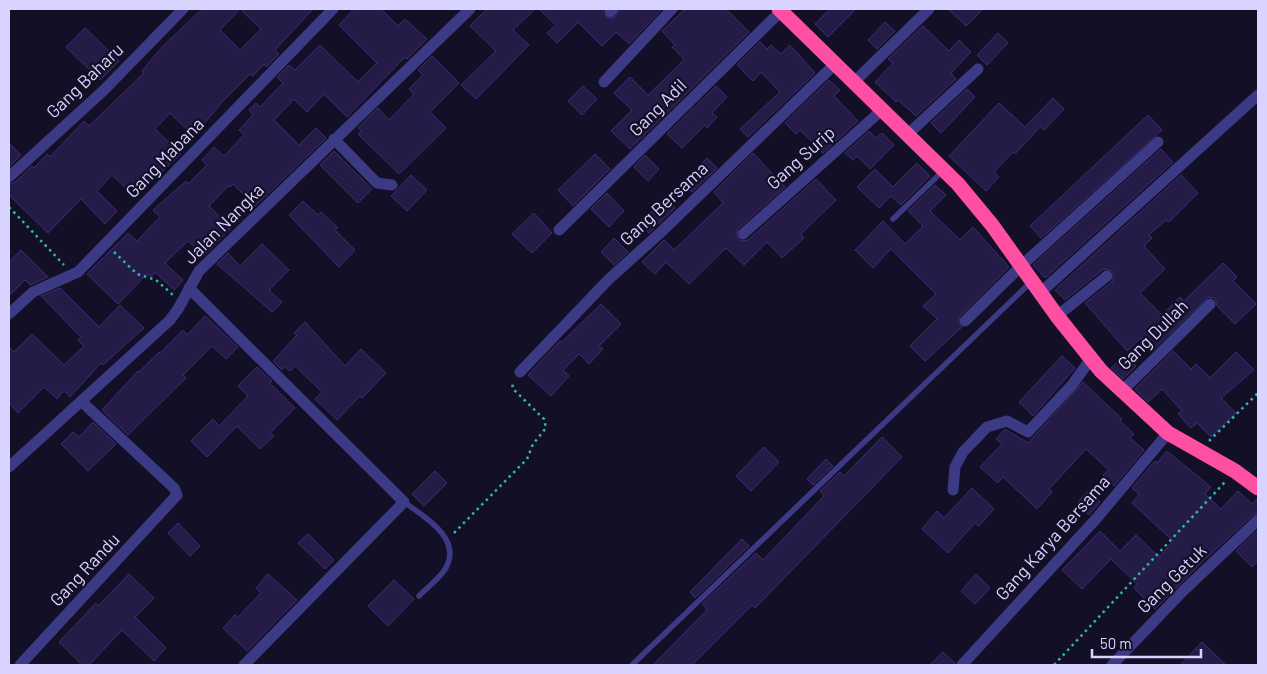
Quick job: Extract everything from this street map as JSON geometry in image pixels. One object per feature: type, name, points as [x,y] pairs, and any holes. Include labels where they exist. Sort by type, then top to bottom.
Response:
[{"type":"highway","points":[[780,10],[834,65],[944,170],[987,219],[1090,360],[1121,392],[1168,433],[1235,471],[1258,488]]},
{"type":"street","name":"Gang Baharu","points":[[9,177],[104,90],[183,9]]},
{"type":"street","name":"Gang Mabana","points":[[9,314],[33,292],[52,282],[73,275],[106,244],[333,9]]},
{"type":"street","name":"Jalan Nangka","points":[[9,467],[170,320],[199,271],[470,9]]},
{"type":"street","points":[[604,82],[672,9]]},
{"type":"street","points":[[853,83],[929,9]]},
{"type":"street","name":"Gang Adil","points":[[559,230],[780,10]]},
{"type":"street","name":"Gang Bersama","points":[[520,372],[609,279],[834,65]]},
{"type":"street","points":[[908,134],[978,69]]},
{"type":"street","points":[[1036,287],[1258,95]]},
{"type":"street","name":"Gang Surip","points":[[743,234],[882,109]]},
{"type":"street","points":[[334,139],[377,183],[392,185]]},
{"type":"street","points":[[966,321],[1021,266],[1158,142]]},
{"type":"street","points":[[1057,316],[1107,276]]},
{"type":"street","points":[[189,288],[404,502],[382,522],[244,665]]},
{"type":"street","name":"Gang Dullah","points":[[1121,392],[1210,304]]},
{"type":"street","points":[[953,490],[957,462],[987,427],[1007,421],[1028,432],[1072,385],[1090,360]]},
{"type":"street","name":"Gang Randu","points":[[20,665],[176,498],[177,493],[174,488],[80,401]]},
{"type":"street","name":"Gang Karya Bersama","points":[[962,665],[1096,519],[1168,433]]},
{"type":"street","name":"Gang Getuk","points":[[1112,665],[1184,591],[1258,520]]},
{"type":"lane","points":[[892,219],[944,170]]},
{"type":"lane","points":[[632,665],[1036,287]]},
{"type":"lane","points":[[404,502],[440,529],[446,540],[449,554],[444,570],[419,596]]},
{"type":"path","points":[[9,206],[73,275]]},
{"type":"path","points":[[106,244],[137,274],[156,280],[181,302]]},
{"type":"path","points":[[440,529],[454,533],[458,531],[527,459],[533,444],[546,428],[544,419],[513,390],[512,382],[520,372]]},
{"type":"path","points":[[1199,451],[1258,393]]},
{"type":"path","points":[[1054,665],[1235,471]]},
{"type":"building","points":[[202,9],[240,9],[313,9],[275,50],[279,54],[266,67],[264,64],[253,76],[250,74],[222,102],[194,136],[170,113],[155,129],[181,154],[152,181],[144,173],[128,190],[112,175],[97,191],[117,211],[105,224],[81,199],[48,233],[9,195],[9,184],[14,183],[32,166],[34,168],[47,154],[50,157],[84,121],[89,126],[144,73],[142,71],[161,48]],"holes":[[[240,9],[261,29],[240,50],[220,30]]]},
{"type":"building","points":[[354,9],[381,9],[398,26],[405,19],[427,39],[407,59],[405,57],[347,117],[324,94],[307,112],[294,99],[274,120],[299,145],[316,128],[326,138],[255,206],[233,184],[230,187],[228,186],[209,206],[231,228],[204,256],[188,241],[165,263],[183,280],[174,290],[155,272],[151,277],[147,274],[118,304],[87,274],[128,233],[137,241],[160,217],[153,210],[186,181],[188,184],[207,165],[202,160],[214,147],[224,156],[244,135],[239,130],[253,115],[249,110],[256,103],[260,107],[283,83],[277,77],[289,65],[295,70],[320,45],[358,82],[377,63],[339,25]]},
{"type":"building","points":[[487,9],[535,9],[513,30],[529,45],[476,99],[461,85],[496,51],[470,26]]},
{"type":"building","points":[[539,9],[603,9],[603,14],[609,19],[615,17],[620,9],[662,9],[629,44],[616,32],[602,46],[578,22],[557,43],[547,33],[556,25]]},
{"type":"building","points":[[685,9],[726,9],[749,32],[630,149],[611,131],[632,110],[614,93],[630,77],[648,95],[680,64],[684,59],[672,47],[675,45],[662,31]]},
{"type":"building","points":[[830,9],[856,9],[828,37],[815,24]]},
{"type":"building","points":[[948,9],[983,9],[966,26]]},
{"type":"building","points":[[885,22],[895,31],[877,49],[868,40]]},
{"type":"building","points":[[923,26],[949,51],[959,40],[971,52],[951,73],[956,79],[916,116],[898,100],[896,102],[875,82],[893,63],[888,59]]},
{"type":"building","points":[[85,28],[119,61],[100,80],[66,47]]},
{"type":"building","points":[[998,33],[1008,43],[987,65],[977,55]]},
{"type":"building","points":[[760,42],[767,49],[771,45],[781,54],[790,45],[815,73],[748,137],[740,129],[780,92],[761,72],[753,81],[737,65]]},
{"type":"building","points":[[432,56],[459,83],[430,112],[446,128],[399,174],[358,134],[361,131],[358,128],[378,108],[389,120],[414,94],[409,89],[423,75],[418,70]]},
{"type":"building","points":[[829,80],[840,90],[834,96],[858,121],[823,153],[800,130],[796,134],[785,123]]},
{"type":"building","points":[[583,86],[597,99],[582,115],[568,101]]},
{"type":"building","points":[[716,86],[727,97],[712,113],[717,117],[707,128],[705,125],[682,148],[667,134]]},
{"type":"building","points":[[967,89],[975,97],[941,133],[931,123]]},
{"type":"building","points":[[1053,98],[1064,109],[1044,130],[1040,127],[1015,154],[1013,152],[994,172],[999,177],[986,191],[949,156],[999,103],[1025,127]]},
{"type":"building","points":[[1148,115],[1162,130],[1041,238],[1030,226]]},
{"type":"building","points":[[869,131],[876,138],[882,133],[894,145],[870,169],[857,156],[853,160],[845,153]]},
{"type":"building","points":[[9,143],[21,155],[9,167]]},
{"type":"building","points":[[1161,149],[1173,162],[1045,278],[1033,265]]},
{"type":"building","points":[[334,151],[372,189],[358,203],[320,165]]},
{"type":"building","points":[[753,153],[785,187],[738,229],[736,235],[740,241],[748,240],[816,179],[836,200],[801,234],[804,238],[782,258],[767,242],[744,265],[726,248],[689,284],[666,262],[655,274],[642,262],[664,240],[674,250],[723,203],[714,192]]},
{"type":"building","points":[[595,154],[610,169],[573,206],[558,190]]},
{"type":"building","points":[[645,155],[659,169],[648,181],[634,167]]},
{"type":"building","points":[[707,158],[717,168],[692,192],[683,183]]},
{"type":"building","points":[[917,163],[930,176],[901,205],[891,196],[879,208],[857,187],[875,169],[893,187]]},
{"type":"building","points":[[411,175],[427,190],[407,211],[391,196]]},
{"type":"building","points":[[1181,175],[1198,193],[1169,222],[1166,220],[1149,235],[1152,238],[1144,246],[1165,269],[1140,293],[1162,315],[1180,297],[1184,301],[1223,263],[1237,277],[1233,281],[1256,304],[1235,324],[1217,306],[1215,298],[1208,297],[1153,350],[1141,338],[1127,351],[1085,303],[1112,282],[1114,275],[1112,271],[1102,270],[1065,300],[1055,290]]},
{"type":"building","points":[[935,185],[946,195],[930,211],[960,240],[973,227],[1009,267],[960,316],[958,322],[962,327],[925,361],[910,346],[937,319],[923,306],[936,294],[891,249],[873,268],[855,250],[883,221],[905,244],[923,226],[908,211]]},
{"type":"building","points":[[607,193],[624,211],[609,227],[591,209]]},
{"type":"building","points":[[665,198],[675,208],[649,233],[640,223]]},
{"type":"building","points":[[303,201],[318,215],[321,212],[338,228],[335,230],[355,250],[339,267],[289,215]]},
{"type":"building","points":[[534,213],[552,233],[532,253],[512,234]]},
{"type":"building","points":[[614,238],[628,252],[614,265],[601,252]]},
{"type":"building","points":[[262,244],[289,270],[269,290],[282,302],[272,312],[217,264],[228,253],[240,266]]},
{"type":"building","points":[[21,250],[48,277],[30,285],[25,280],[9,296],[9,262]]},
{"type":"building","points":[[60,288],[99,327],[120,305],[144,328],[103,365],[101,363],[70,397],[64,391],[57,399],[44,387],[18,413],[9,403],[9,347],[14,352],[32,334],[64,365],[84,346],[78,340],[81,337],[41,296]]},
{"type":"building","points":[[601,304],[621,324],[599,346],[603,349],[589,364],[579,354],[563,370],[569,376],[551,396],[528,375],[560,341],[562,342]]},
{"type":"building","points":[[205,316],[238,347],[226,359],[212,346],[183,375],[186,378],[128,435],[102,410],[138,371],[160,353],[183,330],[187,335]]},
{"type":"building","points":[[305,322],[345,366],[361,349],[386,373],[337,420],[315,399],[322,392],[295,366],[290,371],[285,367],[282,370],[273,361],[297,335],[294,333]]},
{"type":"building","points":[[1173,351],[1191,369],[1196,364],[1210,378],[1236,352],[1254,370],[1221,398],[1236,413],[1211,437],[1197,423],[1191,428],[1178,414],[1182,411],[1162,389],[1148,402],[1135,389]]},
{"type":"building","points":[[1125,355],[1136,366],[1123,379],[1111,368]]},
{"type":"building","points":[[1062,356],[1075,368],[1033,416],[1019,402]]},
{"type":"building","points":[[257,367],[295,408],[270,433],[274,436],[260,449],[237,426],[207,457],[191,441],[213,419],[219,426],[248,396],[238,386]]},
{"type":"building","points":[[1083,382],[1122,419],[1120,421],[1134,434],[1130,438],[1144,450],[1114,486],[1103,475],[1109,470],[1086,449],[1049,489],[1052,492],[1037,509],[1003,477],[998,483],[980,467],[1002,444],[996,439],[1005,429],[1028,443]]},
{"type":"building","points":[[93,422],[116,444],[88,471],[61,444],[73,432],[79,437]]},
{"type":"building","points":[[882,437],[902,457],[755,608],[752,605],[692,665],[653,665],[707,610],[702,604],[756,553],[763,560],[824,496],[820,491],[840,472],[844,476]]},
{"type":"building","points":[[764,447],[779,462],[751,491],[736,476]]},
{"type":"building","points":[[1167,451],[1211,487],[1205,494],[1221,509],[1238,491],[1252,504],[1258,498],[1258,513],[1253,515],[1203,561],[1155,609],[1134,588],[1137,584],[1111,559],[1082,589],[1062,570],[1100,531],[1120,551],[1136,535],[1159,557],[1173,541],[1132,503],[1139,494],[1132,488],[1155,461],[1157,463]]},
{"type":"building","points":[[826,459],[833,466],[813,485],[807,479]]},
{"type":"building","points":[[435,471],[447,483],[424,506],[412,494]]},
{"type":"building","points":[[972,488],[994,509],[979,526],[975,523],[948,553],[922,529],[937,511],[944,518]]},
{"type":"building","points":[[1088,491],[1100,502],[1089,515],[1077,503]]},
{"type":"building","points":[[178,523],[200,546],[190,556],[168,533]]},
{"type":"building","points":[[1258,530],[1258,560],[1252,567],[1236,551]]},
{"type":"building","points":[[308,534],[334,560],[325,569],[298,543]]},
{"type":"building","points":[[742,539],[749,546],[695,598],[690,592]]},
{"type":"building","points":[[129,574],[154,598],[135,617],[166,648],[154,661],[122,630],[89,665],[82,665],[59,642],[96,603],[98,606]]},
{"type":"building","points":[[268,574],[297,600],[247,651],[223,628],[235,615],[238,617],[261,593],[256,588]]},
{"type":"building","points":[[976,574],[990,588],[975,604],[961,591]]},
{"type":"building","points":[[394,580],[414,599],[388,626],[368,606]]},
{"type":"building","points":[[1202,642],[1226,665],[1180,665]]},
{"type":"building","points":[[943,652],[955,665],[930,665]]}]
